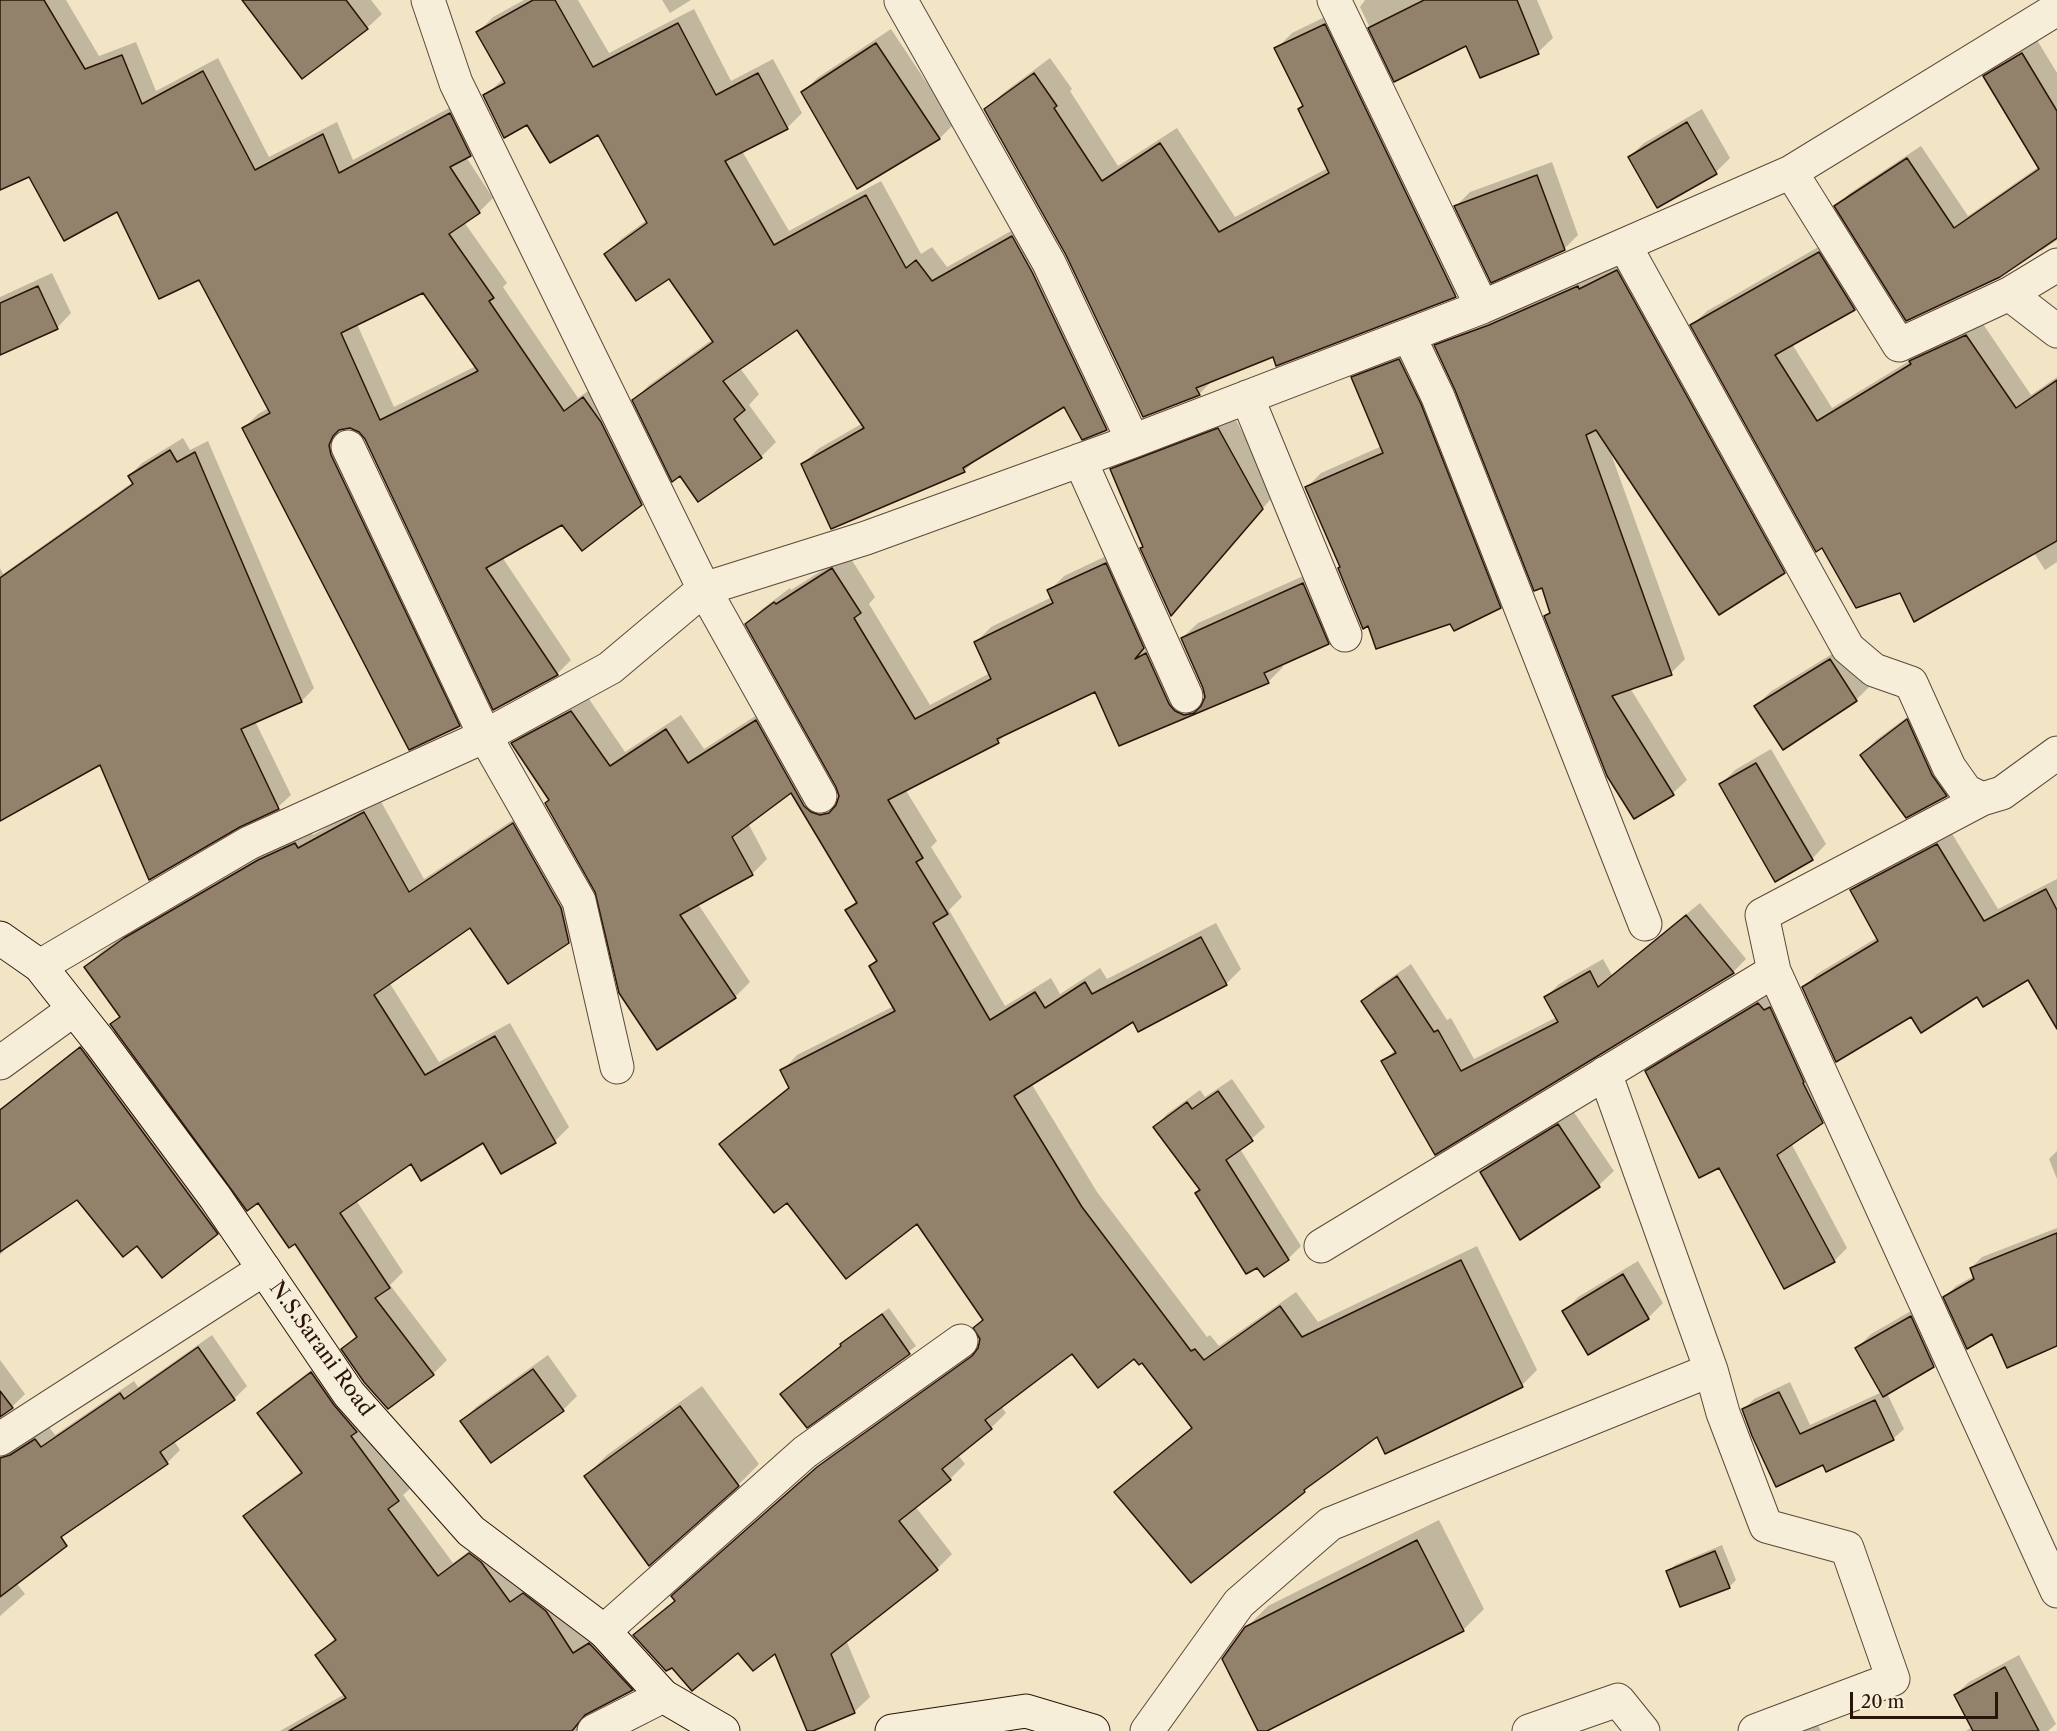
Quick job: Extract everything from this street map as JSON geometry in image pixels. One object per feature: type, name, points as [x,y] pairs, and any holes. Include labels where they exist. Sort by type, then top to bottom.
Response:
[{"type":"street","points":[[428,0],[456,82],[704,589],[820,796]]},
{"type":"street","points":[[901,1],[1049,263],[1133,441]]},
{"type":"street","points":[[1347,4],[1482,307]]},
{"type":"street","points":[[40,966],[249,843],[485,736],[610,668],[704,589],[866,538],[1133,441],[1409,336],[1625,246],[1791,172],[2057,9]]},
{"type":"street","points":[[1791,172],[1899,345],[2009,294],[2057,265]]},
{"type":"street","points":[[1625,246],[1848,648],[1874,670],[1911,682],[1949,767],[1966,790],[1982,799]]},
{"type":"street","points":[[2009,294],[2057,331]]},
{"type":"street","points":[[1409,336],[1438,398],[1645,924]]},
{"type":"street","points":[[1247,398],[1345,636]]},
{"type":"street","points":[[348,447],[485,736],[579,901],[617,1067]]},
{"type":"street","points":[[1080,460],[1186,696]]},
{"type":"street","points":[[2057,753],[2002,793],[1982,799],[1762,915],[1774,971],[2057,1591]]},
{"type":"street","name":"N.S.Sarani Road","points":[[0,938],[40,966],[100,1042],[215,1197],[349,1394],[471,1531],[603,1631],[663,1696],[723,1731]]},
{"type":"street","points":[[1321,1246],[1774,971]]},
{"type":"street","points":[[0,1063],[73,1010]]},
{"type":"street","points":[[1605,1072],[1711,1370],[1723,1413],[1766,1526],[1847,1548],[1893,1679],[1755,1731]]},
{"type":"street","points":[[0,1439],[264,1269]]},
{"type":"street","points":[[603,1631],[805,1452],[961,1341]]},
{"type":"street","points":[[1147,1731],[1239,1603],[1330,1524],[1711,1370]]},
{"type":"street","points":[[594,1731],[663,1696]]},
{"type":"street","points":[[1529,1731],[1618,1700],[1642,1731]]},
{"type":"street","points":[[892,1731],[1026,1711],[1093,1731]]},
{"type":"building","points":[[0,0],[44,0],[85,69],[122,55],[142,104],[203,71],[255,170],[323,134],[339,173],[450,113],[471,156],[450,167],[480,213],[449,234],[494,298],[489,301],[564,411],[583,397],[601,422],[642,505],[582,551],[562,525],[486,568],[558,675],[493,710],[365,439],[359,432],[350,428],[339,430],[329,445],[331,455],[460,726],[409,750],[242,428],[270,413],[199,280],[159,299],[117,212],[64,241],[29,177],[0,190]],"holes":[[[423,293],[478,371],[380,420],[341,333]]]},
{"type":"building","points":[[242,0],[346,0],[368,29],[302,79]]},
{"type":"building","points":[[533,0],[555,0],[593,67],[678,23],[716,95],[758,73],[788,129],[725,161],[774,245],[866,195],[906,268],[916,260],[932,281],[1012,236],[1032,272],[1107,430],[1082,440],[1064,407],[963,468],[965,472],[831,529],[801,464],[864,428],[797,330],[723,381],[745,410],[734,419],[762,458],[698,502],[680,476],[672,482],[632,400],[713,342],[669,279],[636,301],[604,254],[647,223],[598,135],[550,163],[527,125],[504,138],[483,95],[505,83],[476,32]]},
{"type":"building","points":[[1424,0],[1517,0],[1539,54],[1480,78],[1466,46],[1394,82],[1368,28]]},
{"type":"building","points":[[1325,24],[1456,297],[1276,366],[1273,357],[1196,388],[1200,395],[1143,417],[1066,255],[984,109],[1034,73],[1057,106],[1054,108],[1102,181],[1160,143],[1219,232],[1329,173],[1298,109],[1303,106],[1274,48]]},
{"type":"building","points":[[876,43],[940,139],[857,189],[801,92]]},
{"type":"building","points":[[2022,53],[2057,111],[2057,238],[2000,277],[1906,321],[1834,206],[1907,158],[1954,228],[2039,169],[1983,76]]},
{"type":"building","points":[[1687,122],[1717,174],[1657,208],[1628,157]]},
{"type":"building","points":[[1537,175],[1565,250],[1491,283],[1454,206]]},
{"type":"building","points":[[1819,252],[1855,310],[1775,355],[1817,421],[1911,364],[1909,361],[1966,335],[2016,408],[2057,380],[2057,541],[1914,622],[1900,593],[1856,608],[1822,548],[1816,552],[1690,325]]},
{"type":"building","points":[[1617,270],[1785,573],[1719,615],[1596,430],[1586,435],[1672,675],[1612,696],[1674,795],[1634,819],[1607,776],[1544,616],[1550,613],[1542,588],[1534,591],[1455,390],[1434,345],[1489,325],[1578,286],[1579,289]]},
{"type":"building","points":[[38,286],[58,329],[0,355],[0,303]]},
{"type":"building","points":[[1399,359],[1421,404],[1501,608],[1454,631],[1450,624],[1376,649],[1368,626],[1363,629],[1338,568],[1340,567],[1305,487],[1383,453],[1351,377]]},
{"type":"building","points":[[1218,428],[1263,509],[1171,616],[1140,548],[1143,547],[1110,469]]},
{"type":"building","points":[[170,450],[177,462],[195,452],[302,702],[241,729],[279,809],[240,827],[149,880],[100,765],[0,821],[0,578],[133,484],[128,476]]},
{"type":"building","points":[[1106,563],[1144,648],[1135,659],[1146,653],[1169,704],[1175,711],[1184,715],[1194,713],[1201,706],[1205,697],[1181,638],[1303,583],[1329,644],[1264,673],[1269,683],[1119,746],[1095,692],[997,739],[999,743],[888,800],[923,858],[916,862],[948,914],[933,923],[990,1020],[1035,992],[1045,1008],[1085,982],[1092,994],[1201,937],[1227,985],[1138,1032],[1133,1022],[1014,1096],[1082,1207],[1191,1351],[1195,1349],[1204,1360],[1280,1306],[1302,1337],[1461,1260],[1523,1387],[1385,1454],[1377,1437],[1304,1490],[1305,1492],[1191,1583],[1114,1492],[1192,1428],[1142,1363],[1139,1365],[1134,1359],[1098,1388],[1072,1354],[985,1420],[992,1429],[942,1469],[951,1480],[899,1521],[938,1570],[831,1654],[855,1713],[813,1731],[807,1731],[775,1654],[753,1671],[738,1653],[692,1691],[672,1668],[666,1671],[633,1635],[675,1601],[671,1596],[817,1467],[972,1356],[978,1348],[980,1339],[973,1328],[983,1320],[917,1224],[846,1279],[787,1203],[774,1213],[719,1144],[789,1088],[780,1070],[895,1011],[869,966],[877,961],[845,910],[857,903],[791,793],[732,837],[753,875],[680,915],[736,998],[657,1050],[619,993],[595,892],[545,803],[549,800],[511,743],[571,711],[610,766],[666,729],[688,763],[756,720],[804,806],[820,815],[829,813],[836,805],[839,796],[836,787],[745,624],[774,602],[776,604],[832,568],[861,613],[854,618],[915,719],[991,679],[974,642],[1053,603],[1047,590]]},
{"type":"building","points":[[1830,659],[1857,701],[1783,750],[1754,706]]},
{"type":"building","points":[[1907,719],[1932,775],[1947,796],[1906,818],[1860,755]]},
{"type":"building","points":[[1756,763],[1813,860],[1775,882],[1719,784]]},
{"type":"building","points":[[364,812],[409,892],[513,823],[561,908],[569,943],[508,984],[470,928],[374,995],[425,1075],[495,1036],[556,1143],[501,1174],[483,1143],[421,1181],[411,1164],[340,1213],[390,1288],[375,1298],[434,1375],[388,1409],[364,1382],[341,1349],[357,1337],[295,1244],[289,1248],[258,1203],[247,1211],[110,1024],[120,1017],[84,967],[124,938],[258,860],[295,843],[298,848]]},
{"type":"building","points":[[1937,844],[1984,921],[2046,889],[2057,910],[2057,1029],[2028,980],[1983,1007],[1977,997],[1921,1033],[1911,1017],[1836,1062],[1802,987],[1878,941],[1850,890]]},
{"type":"building","points":[[1686,915],[1734,973],[1435,1155],[1381,1061],[1396,1053],[1361,1001],[1397,976],[1434,1032],[1438,1030],[1461,1071],[1558,1022],[1544,997],[1590,971],[1598,987]]},
{"type":"building","points":[[1758,1003],[1764,1010],[1770,1007],[1823,1123],[1777,1155],[1835,1262],[1784,1289],[1719,1168],[1699,1178],[1645,1071]]},
{"type":"building","points":[[80,1047],[218,1234],[162,1278],[137,1246],[123,1257],[77,1200],[0,1252],[0,1110]]},
{"type":"building","points":[[1218,1091],[1253,1141],[1226,1160],[1289,1260],[1264,1277],[1257,1268],[1246,1274],[1195,1193],[1200,1190],[1153,1127],[1187,1102],[1192,1109]]},
{"type":"building","points":[[1558,1124],[1600,1187],[1520,1240],[1480,1172]]},
{"type":"building","points":[[2057,1233],[2057,1346],[2007,1368],[1992,1334],[1967,1349],[1943,1297],[1974,1279],[1970,1268]]},
{"type":"building","points":[[1623,1274],[1649,1319],[1588,1355],[1562,1311]]},
{"type":"building","points":[[882,1314],[910,1354],[807,1428],[780,1394],[841,1346],[840,1344]]},
{"type":"building","points":[[1911,1316],[1934,1367],[1883,1397],[1855,1348]]},
{"type":"building","points":[[198,1347],[235,1400],[160,1452],[168,1464],[61,1537],[67,1546],[0,1597],[0,1458],[10,1455],[35,1439],[41,1447],[120,1393],[124,1399]]},
{"type":"building","points":[[533,1369],[564,1411],[491,1463],[460,1421]]},
{"type":"building","points":[[311,1372],[334,1405],[357,1432],[351,1436],[399,1501],[388,1509],[438,1576],[469,1553],[481,1562],[510,1602],[523,1593],[546,1611],[573,1653],[589,1643],[633,1690],[585,1715],[572,1731],[289,1731],[346,1698],[315,1655],[336,1640],[243,1516],[302,1473],[257,1413]]},
{"type":"building","points":[[0,1391],[13,1408],[0,1417]]},
{"type":"building","points":[[1779,1392],[1800,1434],[1875,1400],[1894,1440],[1826,1472],[1823,1465],[1776,1487],[1742,1409]]},
{"type":"building","points":[[680,1406],[739,1486],[649,1566],[584,1476]]},
{"type":"building","points":[[1417,1540],[1464,1631],[1267,1731],[1258,1731],[1222,1659],[1245,1627]]},
{"type":"building","points":[[1715,1551],[1730,1588],[1680,1607],[1666,1571]]},
{"type":"building","points":[[2005,1667],[2039,1731],[1973,1731],[1954,1695]]}]
